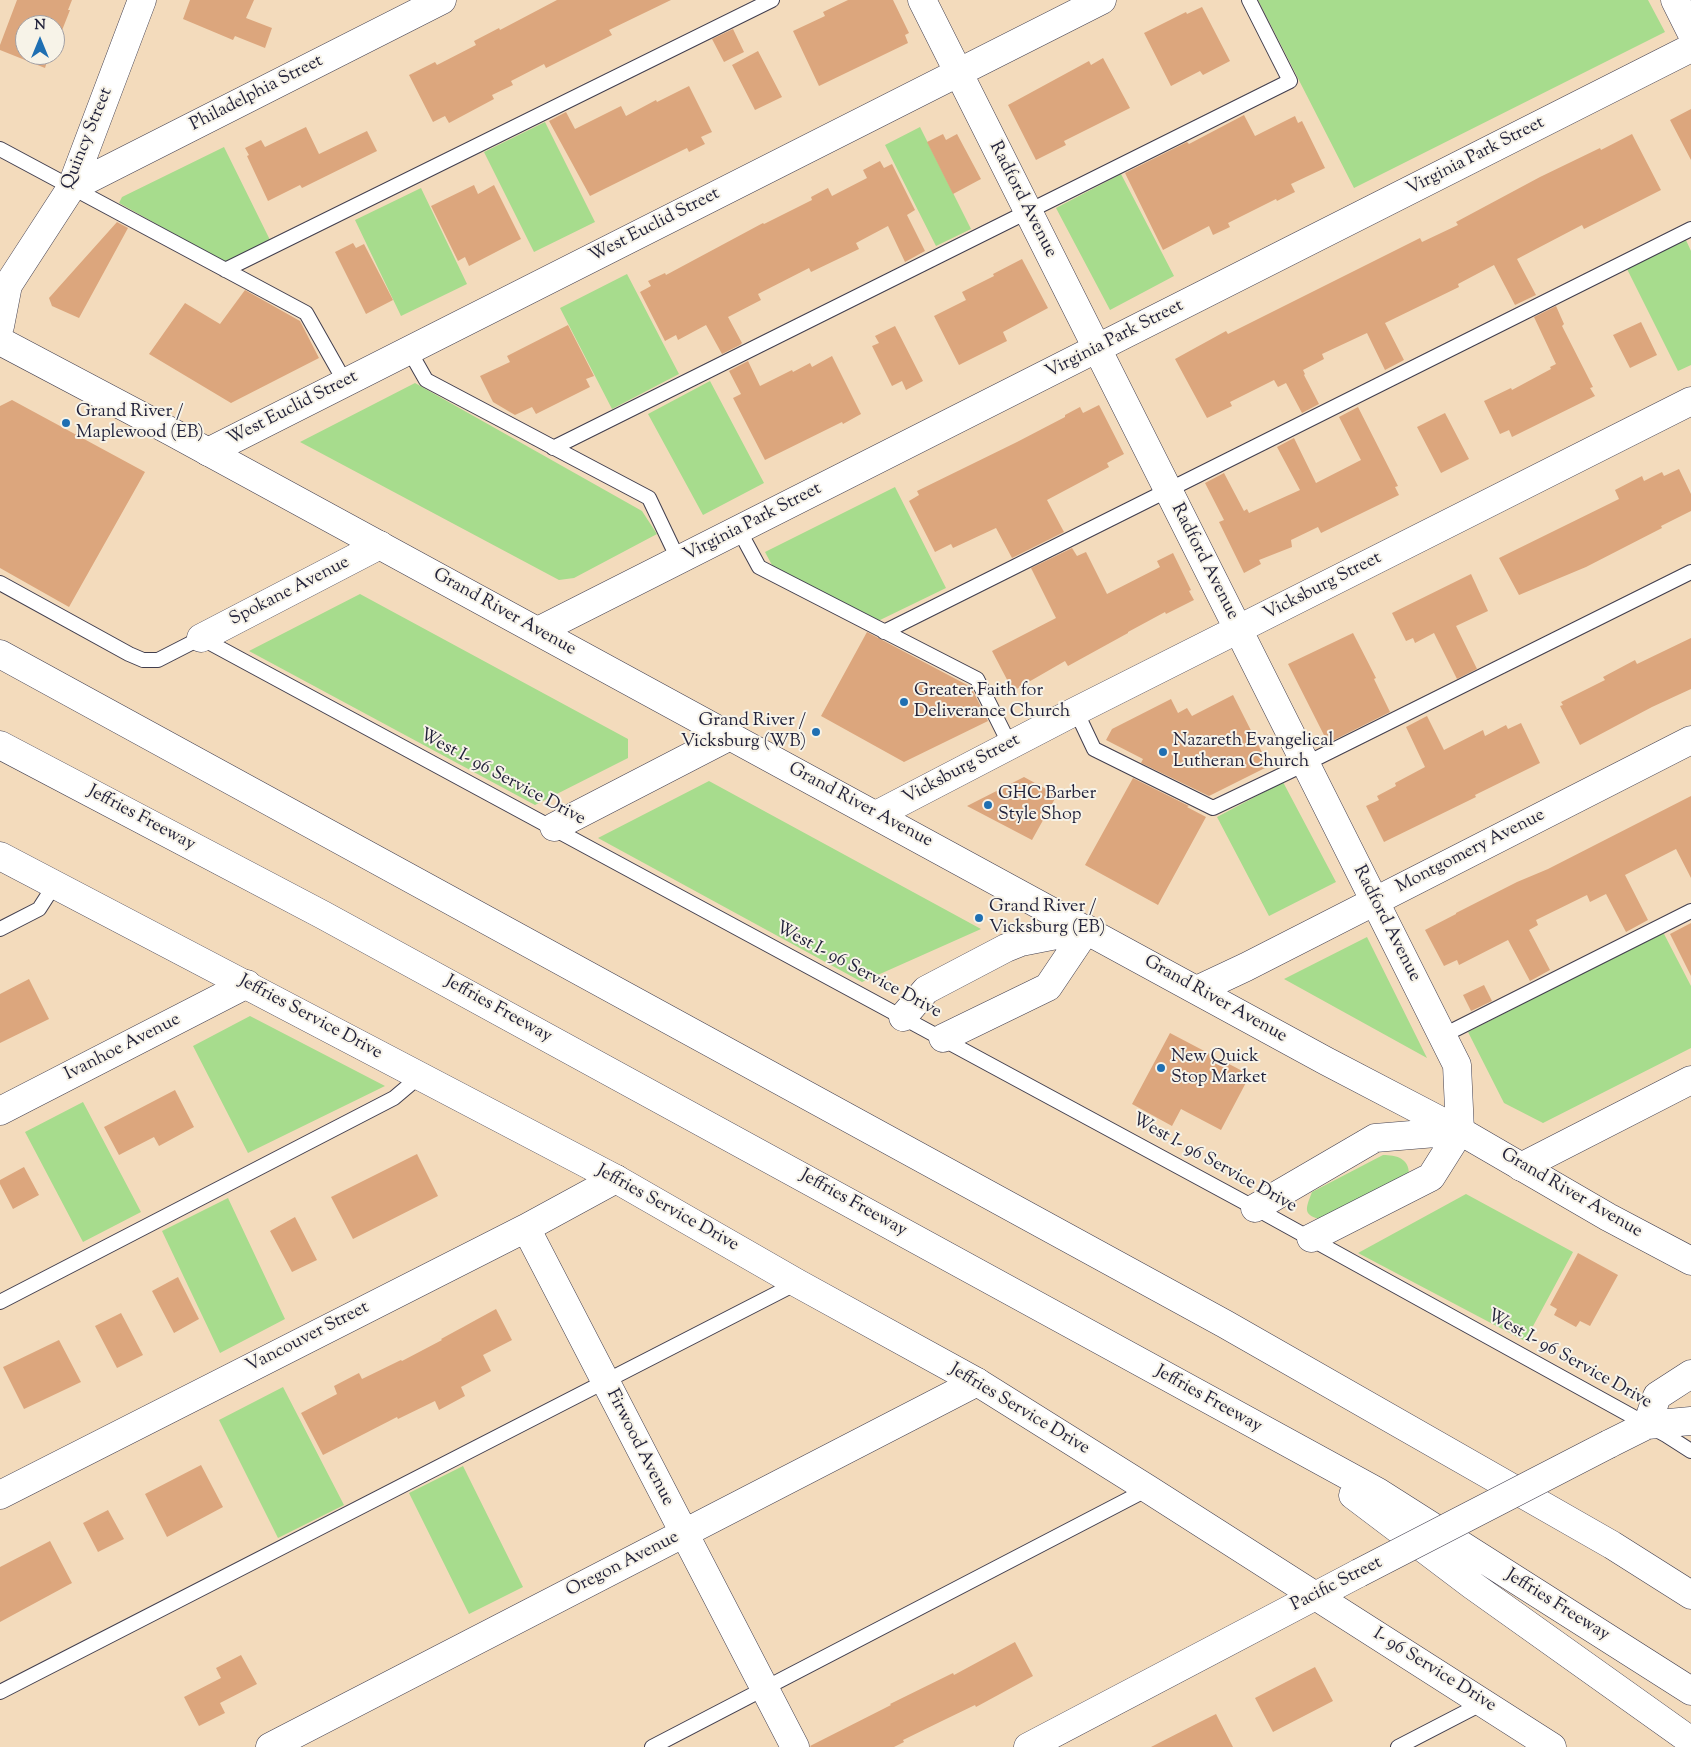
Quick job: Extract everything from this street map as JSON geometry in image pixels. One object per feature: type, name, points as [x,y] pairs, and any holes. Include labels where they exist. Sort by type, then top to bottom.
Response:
[{"type":"main road","name":"Quincy Street","points":[[0,326],[8,286],[71,188],[142,0]]},
{"type":"main road","name":"Philadelphia Street","points":[[71,188],[442,0]]},
{"type":"main road","name":"Radford Avenue","points":[[922,0],[1457,1066],[1460,1131]]},
{"type":"main road","name":"West Euclid Street","points":[[208,452],[1102,0]]},
{"type":"main road","points":[[1675,0],[1691,32]]},
{"type":"main road","name":"Virginia Park Street","points":[[538,632],[1691,48]]},
{"type":"main road","name":"Grand River Avenue","points":[[0,341],[1460,1131],[1608,1217],[1687,1254]]},
{"type":"main road","name":"Vicksburg Street","points":[[876,815],[1076,711],[1691,402]]},
{"type":"main road","name":"Spokane Avenue","points":[[200,638],[380,546]]},
{"type":"main road","points":[[0,654],[1225,1324],[1612,1545],[1691,1595]]},
{"type":"main road","points":[[554,827],[730,736]]},
{"type":"main road","name":"Montgomery Avenue","points":[[1197,990],[1691,740]]},
{"type":"main road","name":"Jeffries Freeway","points":[[0,745],[323,915],[1378,1492],[1691,1691]]},
{"type":"main road","name":"Jeffries Service Drive","points":[[0,856],[616,1179],[797,1283],[977,1382],[1315,1596]]},
{"type":"main road","points":[[903,1017],[926,990],[1006,948],[1021,942],[1086,929]]},
{"type":"main road","points":[[943,1038],[1048,987],[1086,929]]},
{"type":"main road","name":"Ivanhoe Avenue","points":[[0,1111],[247,984]]},
{"type":"main road","points":[[1521,1167],[1691,1080]]},
{"type":"main road","points":[[1255,1208],[1375,1138],[1460,1131]]},
{"type":"main road","points":[[1310,1238],[1431,1177],[1460,1131]]},
{"type":"main road","name":"Vancouver Street","points":[[0,1495],[526,1228],[616,1179]]},
{"type":"main road","name":"Firwood Avenue","points":[[526,1228],[795,1747]]},
{"type":"main road","points":[[1647,1425],[1657,1396],[1691,1374]]},
{"type":"main road","name":"Oregon Avenue","points":[[270,1747],[977,1382]]},
{"type":"main road","name":"Pacific Street","points":[[1028,1747],[1359,1573],[1647,1425],[1691,1421]]},
{"type":"main road","points":[[1278,1438],[1472,1586],[1691,1741]]},
{"type":"main road","points":[[1612,1545],[1691,1574]]},
{"type":"main road","name":"I- 96 Service Drive","points":[[1315,1596],[1552,1747]]},
{"type":"lane","points":[[225,270],[772,0]]},
{"type":"lane","points":[[553,448],[1290,81],[1248,0]]},
{"type":"lane","points":[[0,149],[306,313],[345,382]]},
{"type":"lane","points":[[884,632],[1691,229]]},
{"type":"lane","points":[[409,350],[426,380],[649,498],[679,561]]},
{"type":"lane","points":[[739,530],[759,567],[977,679],[1010,745]]},
{"type":"lane","points":[[1076,711],[1094,749],[1213,808],[1306,764],[1691,572]]},
{"type":"lane","points":[[0,583],[143,660],[158,660],[200,638]]},
{"type":"lane","name":"West I- 96 Service Drive","points":[[200,638],[554,827],[1255,1208],[1691,1451]]},
{"type":"lane","points":[[0,929],[40,909],[55,884]]},
{"type":"lane","points":[[1442,1036],[1691,911]]},
{"type":"lane","points":[[0,1302],[394,1098],[420,1076]]},
{"type":"lane","points":[[0,1692],[797,1283]]},
{"type":"lane","points":[[652,1747],[1148,1489]]},
{"type":"lane","points":[[1398,1747],[1482,1702]]},
{"type":"green space","points":[[1258,0],[1648,0],[1665,32],[1354,188]]},
{"type":"green space","points":[[545,122],[595,222],[534,252],[484,152]]},
{"type":"green space","points":[[920,127],[971,229],[936,246],[885,145]]},
{"type":"green space","points":[[224,147],[270,240],[224,262],[119,203],[122,197]]},
{"type":"green space","points":[[1121,174],[1174,276],[1110,310],[1056,208]]},
{"type":"green space","points":[[421,188],[467,284],[401,316],[355,220]]},
{"type":"green space","points":[[1685,238],[1691,251],[1691,365],[1678,371],[1626,267]]},
{"type":"green space","points":[[627,274],[679,374],[612,409],[560,308]]},
{"type":"green space","points":[[710,381],[764,483],[703,515],[648,414]]},
{"type":"green space","points":[[415,383],[642,511],[657,534],[574,578],[559,580],[300,442]]},
{"type":"green space","points":[[895,487],[946,588],[878,621],[773,567],[765,552]]},
{"type":"green space","points":[[360,594],[628,739],[628,758],[535,805],[249,651]]},
{"type":"green space","points":[[709,781],[981,929],[862,982],[598,838]]},
{"type":"green space","points":[[1283,782],[1336,882],[1269,916],[1217,817]]},
{"type":"green space","points":[[1663,932],[1691,986],[1691,1048],[1543,1123],[1504,1103],[1468,1032]]},
{"type":"green space","points":[[1367,937],[1427,1058],[1284,979]]},
{"type":"green space","points":[[250,1016],[385,1086],[248,1153],[193,1046]]},
{"type":"green space","points":[[83,1102],[141,1212],[83,1242],[25,1132]]},
{"type":"green space","points":[[1383,1155],[1401,1158],[1407,1164],[1409,1174],[1320,1219],[1310,1215],[1307,1206],[1312,1192]]},
{"type":"green space","points":[[1466,1194],[1573,1252],[1525,1341],[1358,1253]]},
{"type":"green space","points":[[228,1198],[285,1319],[220,1353],[162,1231]]},
{"type":"green space","points":[[283,1387],[344,1505],[278,1538],[219,1420]]},
{"type":"green space","points":[[463,1466],[523,1587],[469,1614],[409,1493]]},
{"type":"building","points":[[17,0],[72,0],[65,23],[65,15],[15,15],[15,56],[0,50],[0,45]]},
{"type":"building","points":[[190,0],[254,0],[246,18],[272,28],[265,48],[235,36],[233,40],[183,19]]},
{"type":"building","points":[[557,0],[671,0],[609,30],[612,35],[546,68],[544,64],[511,81],[513,85],[492,95],[494,99],[449,123],[445,116],[433,122],[409,75],[435,62],[437,65],[476,45],[474,41],[499,28],[500,30]]},
{"type":"building","points":[[848,0],[893,0],[909,33],[905,35],[908,43],[819,86],[793,31],[825,16],[823,12]]},
{"type":"building","points":[[1202,7],[1230,61],[1203,75],[1200,71],[1171,86],[1144,33],[1186,12],[1187,14]]},
{"type":"building","points":[[733,29],[744,52],[724,62],[712,39]]},
{"type":"building","points":[[758,51],[782,97],[755,110],[732,65]]},
{"type":"building","points":[[1103,58],[1130,108],[1064,141],[1066,145],[1036,160],[1008,105],[1089,61],[1091,65]]},
{"type":"building","points":[[689,86],[712,132],[701,137],[705,144],[689,152],[687,148],[590,196],[549,121],[566,112],[575,129],[621,106],[626,116],[656,100],[657,102]]},
{"type":"building","points":[[1691,109],[1691,160],[1670,120]]},
{"type":"building","points":[[1244,115],[1255,136],[1295,116],[1298,123],[1302,121],[1325,168],[1291,184],[1295,192],[1277,201],[1276,199],[1228,223],[1230,227],[1213,235],[1209,226],[1163,250],[1125,173],[1187,142],[1189,144]]},
{"type":"building","points":[[306,127],[319,154],[367,131],[377,151],[302,188],[300,185],[268,201],[245,148],[261,140],[265,147]]},
{"type":"building","points":[[943,134],[946,140],[957,134],[981,179],[953,194],[927,142]]},
{"type":"building","points":[[1632,134],[1661,190],[1584,229],[1582,225],[1517,259],[1536,295],[1515,305],[1494,265],[1458,284],[1459,287],[1385,323],[1404,360],[1385,370],[1367,333],[1322,354],[1324,359],[1303,370],[1319,404],[1302,413],[1286,383],[1278,387],[1274,380],[1230,402],[1232,406],[1207,418],[1175,359],[1226,331],[1228,334],[1420,238],[1422,242],[1458,225],[1456,222],[1540,177]]},
{"type":"building","points":[[880,161],[884,168],[892,164],[915,210],[907,215],[925,251],[905,262],[888,226],[856,243],[859,249],[811,272],[809,268],[758,294],[761,300],[728,317],[742,343],[740,345],[722,354],[706,325],[678,340],[676,335],[665,341],[640,292],[651,286],[648,281],[665,273],[666,275],[763,223],[812,200],[811,197],[828,188],[832,196],[867,178],[863,170]]},
{"type":"building","points":[[474,185],[478,194],[494,185],[521,239],[469,266],[465,257],[458,261],[431,206]]},
{"type":"building","points":[[117,222],[128,228],[79,318],[52,306],[49,298]]},
{"type":"building","points":[[353,243],[356,248],[364,244],[393,300],[366,314],[335,252]]},
{"type":"building","points":[[1022,259],[1048,308],[1003,332],[1007,341],[959,365],[934,316],[966,300],[962,292]]},
{"type":"building","points":[[245,290],[300,321],[319,358],[231,403],[149,354],[185,303],[220,324]]},
{"type":"building","points":[[1556,306],[1564,324],[1562,326],[1593,387],[1590,388],[1595,396],[1512,437],[1509,430],[1500,434],[1484,401],[1511,388],[1512,390],[1551,369],[1550,367],[1556,364],[1534,317]]},
{"type":"building","points":[[1641,322],[1657,355],[1630,368],[1613,335]]},
{"type":"building","points":[[568,325],[594,376],[586,379],[590,387],[536,414],[532,407],[515,415],[493,402],[480,376],[510,362],[507,356]]},
{"type":"building","points":[[895,326],[923,381],[906,390],[902,381],[892,386],[872,346],[879,343],[875,336]]},
{"type":"building","points":[[832,356],[861,414],[765,460],[733,398],[741,394],[729,371],[748,361],[760,386],[810,363],[812,367]]},
{"type":"building","points":[[12,400],[145,472],[69,607],[0,568],[0,406]]},
{"type":"building","points":[[1099,405],[1124,454],[1107,463],[1109,467],[1047,500],[1064,532],[1012,558],[996,528],[953,548],[951,544],[935,552],[909,501],[919,495],[917,491],[1017,442],[1080,407],[1083,413]]},
{"type":"building","points":[[1358,407],[1398,486],[1395,487],[1399,495],[1321,533],[1318,527],[1291,540],[1292,547],[1259,560],[1261,564],[1244,573],[1219,522],[1224,520],[1205,483],[1224,473],[1244,511],[1247,509],[1249,513],[1300,490],[1277,447],[1294,438],[1316,483],[1361,460],[1339,417]]},
{"type":"building","points":[[1445,413],[1469,459],[1441,473],[1417,427]]},
{"type":"building","points":[[1679,469],[1691,494],[1691,511],[1586,567],[1519,595],[1499,558],[1619,499],[1615,490],[1642,476],[1644,481],[1662,472],[1664,476]]},
{"type":"building","points":[[1072,548],[1077,556],[1086,552],[1107,594],[1160,567],[1157,561],[1173,553],[1194,600],[1166,614],[1165,612],[1068,666],[1065,661],[1013,691],[992,651],[1056,618],[1031,568]]},
{"type":"building","points":[[1471,574],[1488,611],[1456,626],[1477,669],[1457,679],[1434,633],[1415,643],[1413,638],[1406,641],[1392,613]]},
{"type":"building","name":"Greater Faith for Deliverance Church","points":[[867,632],[971,687],[988,721],[904,762],[821,716]]},
{"type":"building","points":[[1353,633],[1376,678],[1374,679],[1390,712],[1328,743],[1288,664]]},
{"type":"building","points":[[1691,638],[1691,689],[1580,745],[1560,706],[1563,705],[1561,702],[1605,680],[1603,677],[1635,660],[1637,664]]},
{"type":"building","name":"Nazareth Evangelical Lutheran Church","points":[[1233,695],[1269,766],[1209,796],[1141,763],[1143,759],[1106,740],[1112,729],[1171,699],[1178,713],[1187,708],[1192,716]]},
{"type":"building","points":[[1427,716],[1444,750],[1483,730],[1485,736],[1506,725],[1508,729],[1521,723],[1540,763],[1384,842],[1366,806],[1379,800],[1377,796],[1396,786],[1395,783],[1425,767],[1406,727]]},
{"type":"building","points":[[1024,777],[1057,795],[1032,840],[967,806]]},
{"type":"building","points":[[1133,778],[1189,806],[1187,807],[1206,817],[1158,905],[1085,865]]},
{"type":"building","points":[[1691,796],[1691,878],[1676,849],[1625,875],[1648,920],[1626,932],[1606,894],[1590,902],[1587,895],[1536,920],[1538,925],[1529,930],[1550,970],[1530,981],[1508,940],[1459,965],[1457,960],[1444,966],[1425,930]]},
{"type":"building","points":[[1691,923],[1691,976],[1670,934]]},
{"type":"building","points":[[29,979],[49,1019],[0,1043],[0,994]]},
{"type":"building","points":[[1484,985],[1492,1001],[1471,1011],[1463,995]]},
{"type":"building","points":[[1170,1033],[1250,1075],[1221,1130],[1181,1109],[1172,1126],[1132,1104]]},
{"type":"building","points":[[175,1090],[194,1127],[159,1146],[154,1137],[119,1155],[104,1127]]},
{"type":"building","points":[[417,1154],[438,1196],[353,1239],[331,1197]]},
{"type":"building","points":[[24,1167],[39,1195],[13,1209],[0,1184],[0,1180]]},
{"type":"building","points":[[295,1217],[317,1260],[292,1272],[270,1231]]},
{"type":"building","points":[[1578,1253],[1618,1275],[1590,1326],[1580,1321],[1576,1327],[1554,1315],[1557,1309],[1550,1305]]},
{"type":"building","points":[[178,1277],[199,1319],[174,1333],[152,1291]]},
{"type":"building","points":[[496,1309],[512,1340],[483,1355],[491,1371],[461,1387],[465,1396],[439,1410],[435,1401],[398,1419],[397,1417],[323,1455],[301,1413],[337,1394],[334,1386],[359,1373],[362,1379],[402,1361]]},
{"type":"building","points":[[121,1313],[143,1355],[117,1368],[95,1326]]},
{"type":"building","points":[[59,1340],[81,1382],[24,1409],[3,1367]]},
{"type":"building","points":[[201,1465],[223,1507],[167,1537],[145,1494]]},
{"type":"building","points":[[108,1510],[124,1539],[98,1552],[83,1523]]},
{"type":"building","points":[[50,1541],[72,1583],[0,1622],[0,1567]]},
{"type":"building","points":[[1015,1642],[1033,1676],[976,1707],[975,1705],[903,1740],[904,1742],[894,1747],[810,1746],[890,1704],[953,1673],[954,1675]]},
{"type":"building","points":[[241,1655],[257,1684],[220,1703],[225,1713],[199,1726],[184,1697],[221,1678],[216,1668]]},
{"type":"building","points":[[1315,1667],[1333,1701],[1273,1732],[1255,1698]]},
{"type":"building","points":[[1216,1714],[1233,1747],[1151,1747],[1198,1723]]},
{"type":"place","name":"Grand River / Maplewood (EB)","points":[[66,423]]},
{"type":"place","name":"Greater Faith for Deliverance Church","points":[[904,702]]},
{"type":"place","name":"Grand River / Vicksburg (WB)","points":[[816,732]]},
{"type":"place","name":"Nazareth Evangelical Lutheran Church","points":[[1163,752]]},
{"type":"place","name":"GHC Barber Style Shop","points":[[988,805]]},
{"type":"place","name":"Grand River / Vicksburg (EB)","points":[[979,918]]},
{"type":"place","name":"New Quick Stop Market","points":[[1161,1068]]}]
